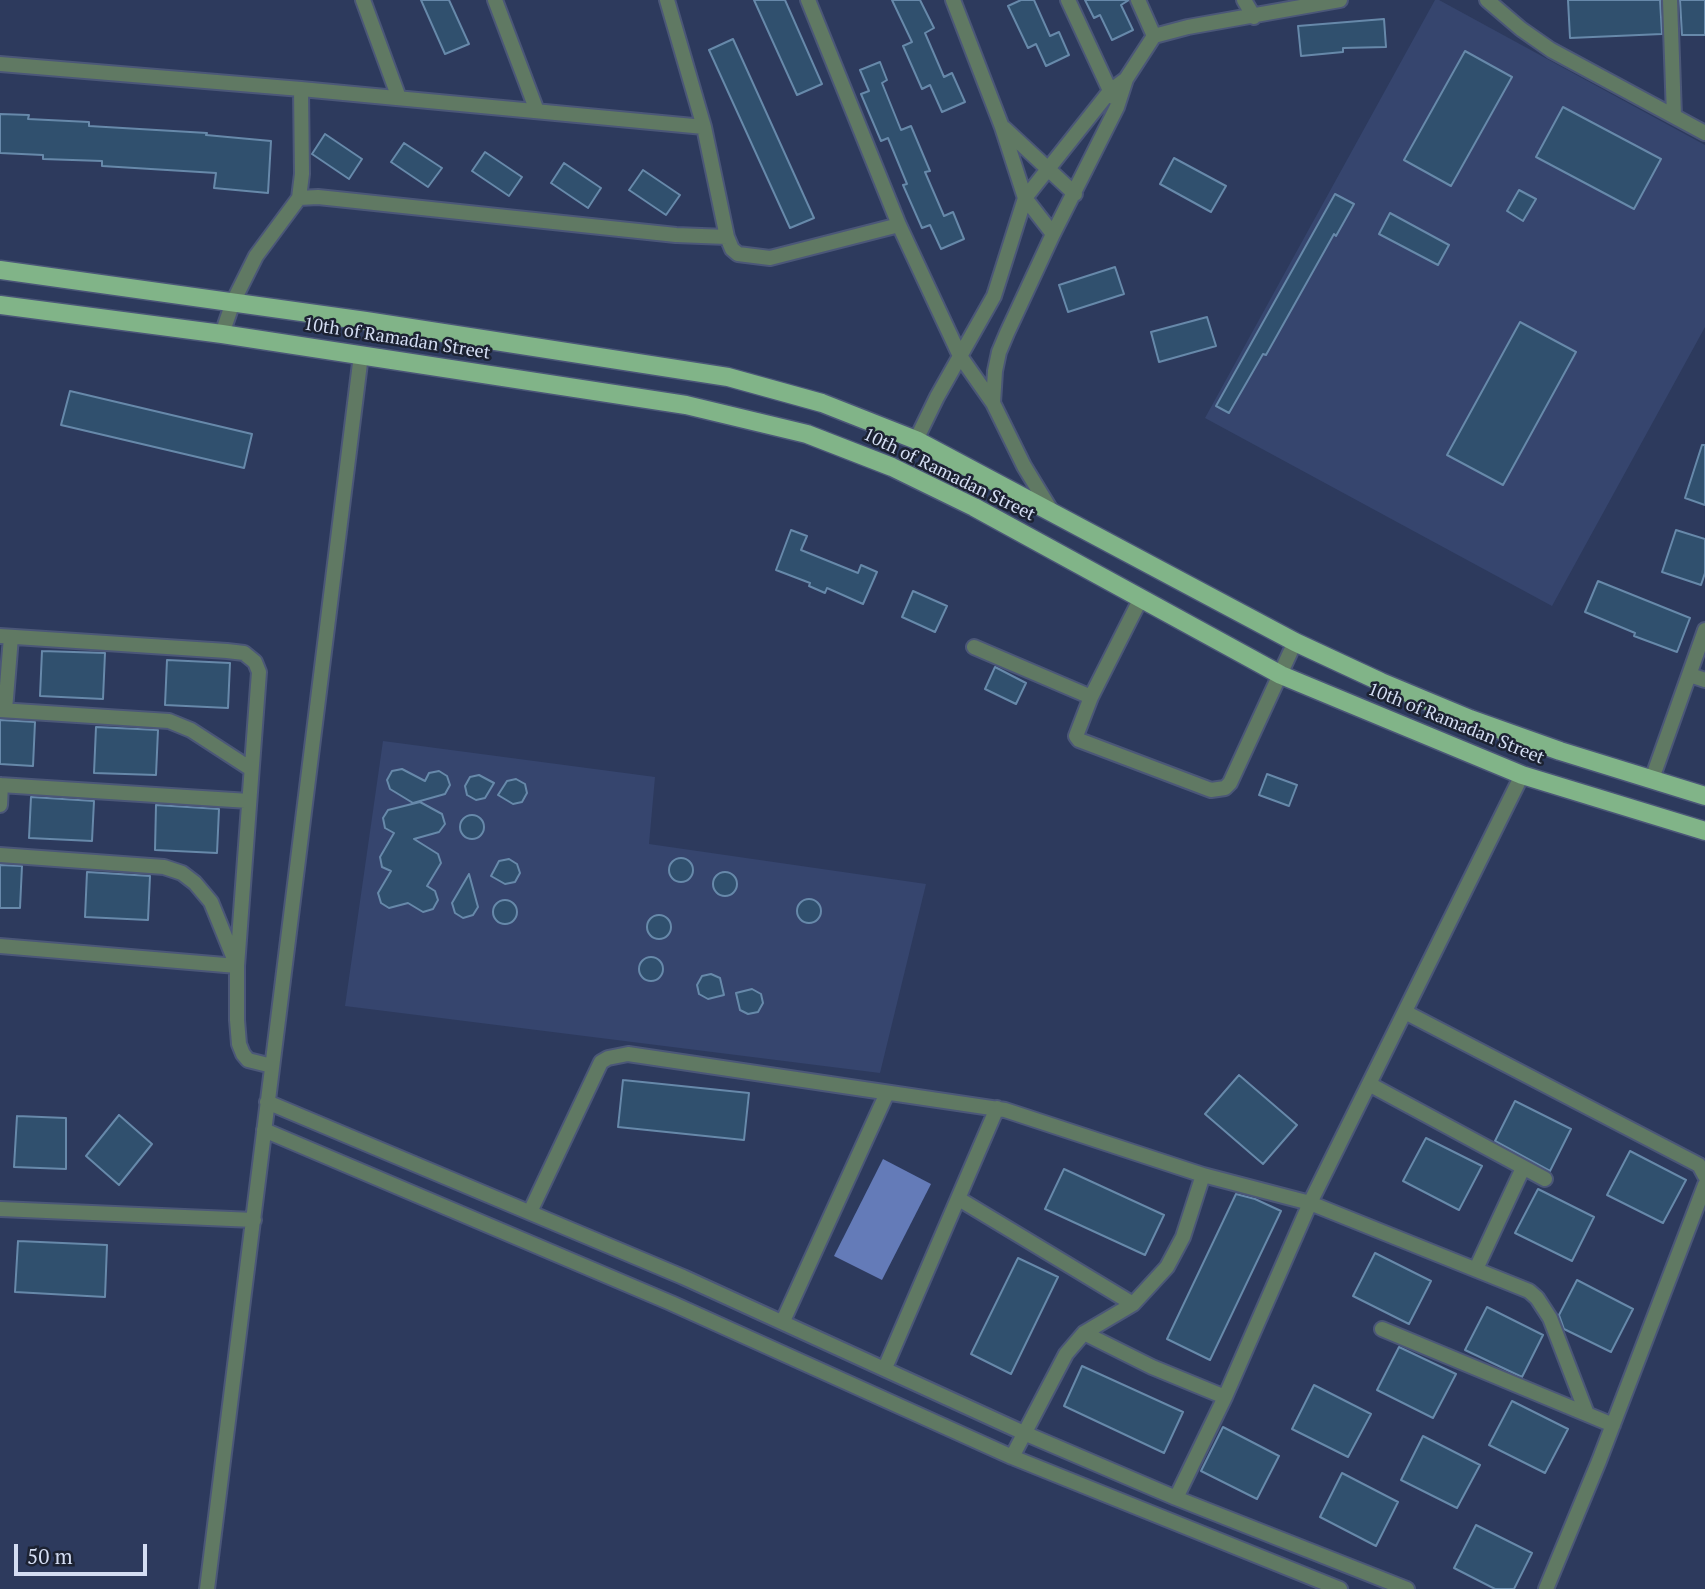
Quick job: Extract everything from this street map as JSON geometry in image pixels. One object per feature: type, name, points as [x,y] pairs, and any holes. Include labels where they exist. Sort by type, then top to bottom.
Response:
[{"type":"main road","name":"10th of Ramadan Street","points":[[0,270],[233,302],[728,377],[822,403],[916,440],[1294,642],[1381,682],[1470,719],[1560,751],[1705,796]]},
{"type":"main road","name":"10th of Ramadan Street","points":[[0,305],[222,334],[686,405],[807,434],[892,467],[974,507],[1280,676],[1522,775],[1705,831]]},
{"type":"street","points":[[363,0],[399,98]]},
{"type":"street","points":[[495,0],[537,111]]},
{"type":"street","points":[[667,0],[704,127],[727,237],[732,249],[738,254],[770,258],[899,225]]},
{"type":"street","points":[[808,0],[899,225],[961,356],[993,403],[1024,466],[1052,512]]},
{"type":"street","points":[[953,0],[1026,198],[1054,234]]},
{"type":"street","points":[[1068,0],[1117,107]]},
{"type":"street","points":[[1138,0],[1154,36]]},
{"type":"street","points":[[1244,0],[1254,17]]},
{"type":"street","points":[[993,403],[993,384],[999,352],[1117,107],[1126,79],[1154,36],[1188,27],[1340,0]]},
{"type":"street","points":[[1487,0],[1521,29],[1560,55],[1705,133]]},
{"type":"street","points":[[1670,0],[1674,116]]},
{"type":"street","points":[[0,64],[704,127]]},
{"type":"street","points":[[916,440],[994,296],[1026,198],[1110,91],[1126,79]]},
{"type":"street","points":[[222,334],[233,302],[257,256],[299,198],[302,174],[301,89]]},
{"type":"street","points":[[1002,127],[1075,194]]},
{"type":"street","points":[[299,198],[318,197],[727,237]]},
{"type":"street","points":[[208,1589],[361,355]]},
{"type":"street","points":[[1140,600],[1091,698],[1076,736],[1079,740],[1217,790],[1230,783],[1294,642]]},
{"type":"street","points":[[1652,779],[1705,630]]},
{"type":"street","points":[[251,769],[191,730],[169,721],[3,710],[6,637],[244,653],[255,662],[259,673],[237,966],[239,1044],[248,1060],[272,1066]]},
{"type":"street","points":[[974,647],[1091,698]]},
{"type":"street","points":[[1690,675],[1705,680]]},
{"type":"street","points":[[1176,1498],[1310,1203],[1522,775]]},
{"type":"street","points":[[0,805],[1,785],[249,801]]},
{"type":"street","points":[[0,855],[164,867],[182,873],[195,883],[211,902],[237,966]]},
{"type":"street","points":[[0,946],[237,966]]},
{"type":"street","points":[[1405,1012],[1699,1165],[1705,1177]]},
{"type":"street","points":[[530,1212],[594,1073],[601,1062],[608,1058],[628,1054],[998,1108],[1203,1175],[1310,1203],[1522,1287],[1537,1298],[1555,1330],[1587,1414]]},
{"type":"street","points":[[1369,1084],[1545,1179]]},
{"type":"street","points":[[783,1321],[887,1093]]},
{"type":"street","points":[[267,1102],[783,1321],[1024,1433],[1176,1498],[1407,1589]]},
{"type":"street","points":[[886,1368],[998,1108]]},
{"type":"street","points":[[264,1130],[671,1303],[1012,1457],[1340,1589]]},
{"type":"street","points":[[1476,1269],[1523,1168]]},
{"type":"street","points":[[1012,1457],[1061,1362],[1084,1334],[1133,1304],[1158,1280],[1183,1237],[1203,1175]]},
{"type":"street","points":[[1546,1589],[1613,1425],[1705,1185]]},
{"type":"street","points":[[959,1199],[1133,1304]]},
{"type":"street","points":[[0,1209],[254,1220]]},
{"type":"street","points":[[1382,1329],[1613,1425]]},
{"type":"street","points":[[1084,1334],[1152,1367],[1224,1397]]},
{"type":"shaded area","points":[[1435,0],[1705,145],[1705,327],[1552,606],[1205,418]]},
{"type":"shaded area","points":[[383,741],[655,777],[649,844],[926,884],[880,1073],[345,1006]]},
{"type":"shaded area","points":[[883,1159],[931,1184],[882,1280],[834,1256]]},
{"type":"building","points":[[421,0],[449,0],[469,44],[445,54]]},
{"type":"building","points":[[754,0],[785,0],[822,84],[797,95]]},
{"type":"building","points":[[892,0],[920,0],[934,28],[925,33],[944,77],[952,73],[965,102],[942,112],[930,85],[922,89],[903,46],[912,42]]},
{"type":"building","points":[[1021,0],[1034,0],[1050,36],[1059,32],[1069,55],[1046,66],[1036,44],[1028,48],[1008,6]]},
{"type":"building","points":[[1085,0],[1129,0],[1121,5],[1133,30],[1112,40],[1100,15],[1094,18]]},
{"type":"building","points":[[1568,0],[1660,0],[1662,34],[1570,38]]},
{"type":"building","points":[[1680,0],[1705,0],[1705,35],[1682,35]]},
{"type":"building","points":[[1384,19],[1386,47],[1343,48],[1343,52],[1301,56],[1298,26]]},
{"type":"building","points":[[733,39],[814,218],[790,228],[709,50]]},
{"type":"building","points":[[1465,51],[1512,77],[1451,186],[1404,160]]},
{"type":"building","points":[[880,62],[887,80],[882,83],[901,130],[911,126],[930,171],[925,172],[944,216],[953,212],[964,239],[941,249],[930,225],[922,228],[903,185],[907,184],[888,138],[881,141],[861,94],[869,91],[860,70]]},
{"type":"building","points":[[1563,107],[1661,159],[1634,209],[1536,157]]},
{"type":"building","points":[[0,114],[29,115],[28,119],[89,122],[89,126],[207,133],[206,135],[271,141],[268,193],[214,188],[216,173],[102,166],[102,161],[43,159],[43,155],[0,153]]},
{"type":"building","points":[[325,134],[362,159],[349,179],[312,154]]},
{"type":"building","points":[[404,143],[442,168],[428,187],[391,162]]},
{"type":"building","points":[[485,152],[522,177],[509,196],[472,171]]},
{"type":"building","points":[[1174,158],[1226,186],[1211,212],[1160,184]]},
{"type":"building","points":[[564,163],[601,188],[588,208],[551,183]]},
{"type":"building","points":[[643,170],[680,195],[666,215],[629,190]]},
{"type":"building","points":[[1519,190],[1536,199],[1523,221],[1507,211]]},
{"type":"building","points":[[1335,194],[1354,204],[1229,413],[1216,406]]},
{"type":"building","points":[[1390,213],[1449,245],[1438,265],[1379,234]]},
{"type":"building","points":[[1115,267],[1124,294],[1068,312],[1059,285]]},
{"type":"building","points":[[1207,317],[1216,346],[1159,362],[1151,332]]},
{"type":"building","points":[[1520,322],[1576,352],[1503,485],[1447,455]]},
{"type":"building","points":[[70,391],[252,434],[244,468],[61,425]]},
{"type":"building","points":[[1702,445],[1705,445],[1705,505],[1685,498]]},
{"type":"building","points":[[791,530],[807,536],[801,550],[858,573],[861,565],[877,572],[863,604],[827,588],[825,593],[809,586],[810,583],[776,570]]},
{"type":"building","points":[[1676,530],[1705,539],[1705,573],[1701,585],[1662,572]]},
{"type":"building","points":[[1598,581],[1690,618],[1677,652],[1634,636],[1635,633],[1585,612]]},
{"type":"building","points":[[913,591],[947,606],[935,632],[902,617]]},
{"type":"building","points":[[42,651],[105,653],[103,699],[40,696]]},
{"type":"building","points":[[167,660],[230,663],[228,708],[165,705]]},
{"type":"building","points":[[995,667],[1026,683],[1016,704],[985,689]]},
{"type":"building","points":[[0,720],[35,722],[33,766],[0,764]]},
{"type":"building","points":[[96,727],[158,730],[156,775],[94,773]]},
{"type":"building","points":[[402,769],[425,781],[429,773],[439,771],[447,776],[450,785],[445,794],[413,803],[390,789],[387,780],[392,771]]},
{"type":"building","points":[[1267,774],[1297,785],[1289,806],[1259,795]]},
{"type":"building","points":[[479,775],[494,783],[485,798],[476,800],[467,795],[465,786],[470,777]]},
{"type":"building","points":[[516,779],[525,784],[527,793],[522,802],[513,804],[498,795],[507,781]]},
{"type":"building","points":[[31,797],[94,801],[92,841],[29,838]]},
{"type":"building","points":[[420,802],[442,814],[445,824],[439,832],[414,839],[438,854],[441,863],[427,886],[435,891],[438,900],[433,909],[423,912],[408,903],[389,908],[381,903],[378,893],[391,871],[382,867],[380,857],[394,833],[385,828],[383,818],[388,810]]},
{"type":"building","points":[[156,805],[219,809],[217,853],[155,850]]},
{"type":"building","points":[[472,815],[481,818],[484,827],[481,836],[472,839],[463,836],[460,827],[463,818]]},
{"type":"building","points":[[681,858],[690,861],[693,870],[690,879],[681,882],[672,879],[669,870],[672,861]]},
{"type":"building","points":[[509,859],[517,864],[520,873],[515,882],[505,884],[491,876],[499,861]]},
{"type":"building","points":[[0,865],[22,866],[20,908],[0,908]]},
{"type":"building","points":[[87,872],[150,876],[148,920],[85,917]]},
{"type":"building","points":[[725,872],[734,875],[737,884],[734,893],[725,896],[716,893],[713,884],[716,875]]},
{"type":"building","points":[[469,874],[478,907],[473,915],[463,918],[455,913],[452,903]]},
{"type":"building","points":[[809,899],[818,902],[821,911],[818,920],[809,923],[800,920],[797,911],[800,902]]},
{"type":"building","points":[[505,900],[514,903],[517,912],[514,921],[505,924],[496,921],[493,912],[496,903]]},
{"type":"building","points":[[659,915],[668,918],[671,927],[668,936],[659,939],[650,936],[647,927],[650,918]]},
{"type":"building","points":[[651,957],[660,960],[663,969],[660,978],[651,981],[642,978],[639,969],[642,960]]},
{"type":"building","points":[[711,974],[720,978],[724,995],[708,999],[699,994],[697,985],[702,976]]},
{"type":"building","points":[[752,989],[761,994],[763,1003],[758,1012],[748,1014],[740,1010],[736,993]]},
{"type":"building","points":[[1239,1075],[1297,1125],[1263,1164],[1205,1114]]},
{"type":"building","points":[[623,1080],[749,1093],[744,1140],[618,1127]]},
{"type":"building","points":[[1515,1101],[1571,1129],[1550,1171],[1495,1141]]},
{"type":"building","points":[[119,1115],[152,1144],[119,1185],[86,1156]]},
{"type":"building","points":[[17,1116],[66,1118],[66,1169],[14,1167]]},
{"type":"building","points":[[1426,1138],[1482,1166],[1459,1210],[1403,1181]]},
{"type":"building","points":[[1630,1151],[1686,1180],[1663,1223],[1607,1195]]},
{"type":"building","points":[[1064,1169],[1164,1215],[1145,1255],[1045,1209]]},
{"type":"building","points":[[1538,1189],[1594,1217],[1572,1261],[1515,1233]]},
{"type":"building","points":[[1236,1194],[1281,1211],[1210,1360],[1167,1339]]},
{"type":"building","points":[[18,1241],[107,1245],[105,1297],[15,1292]]},
{"type":"building","points":[[1375,1253],[1431,1281],[1409,1324],[1353,1296]]},
{"type":"building","points":[[1018,1258],[1058,1277],[1011,1374],[971,1354]]},
{"type":"building","points":[[1577,1280],[1633,1309],[1611,1352],[1564,1329],[1559,1315]]},
{"type":"building","points":[[1487,1307],[1543,1335],[1522,1377],[1465,1350]]},
{"type":"building","points":[[1399,1347],[1456,1374],[1433,1418],[1377,1390]]},
{"type":"building","points":[[1082,1366],[1183,1412],[1164,1453],[1064,1406]]},
{"type":"building","points":[[1314,1385],[1371,1414],[1348,1457],[1292,1429]]},
{"type":"building","points":[[1512,1401],[1568,1429],[1545,1473],[1489,1445]]},
{"type":"building","points":[[1223,1427],[1279,1456],[1257,1499],[1201,1471]]},
{"type":"building","points":[[1423,1436],[1480,1465],[1457,1508],[1401,1480]]},
{"type":"building","points":[[1342,1473],[1398,1502],[1376,1546],[1320,1517]]},
{"type":"building","points":[[1476,1525],[1532,1553],[1514,1589],[1495,1589],[1454,1568]]}]
